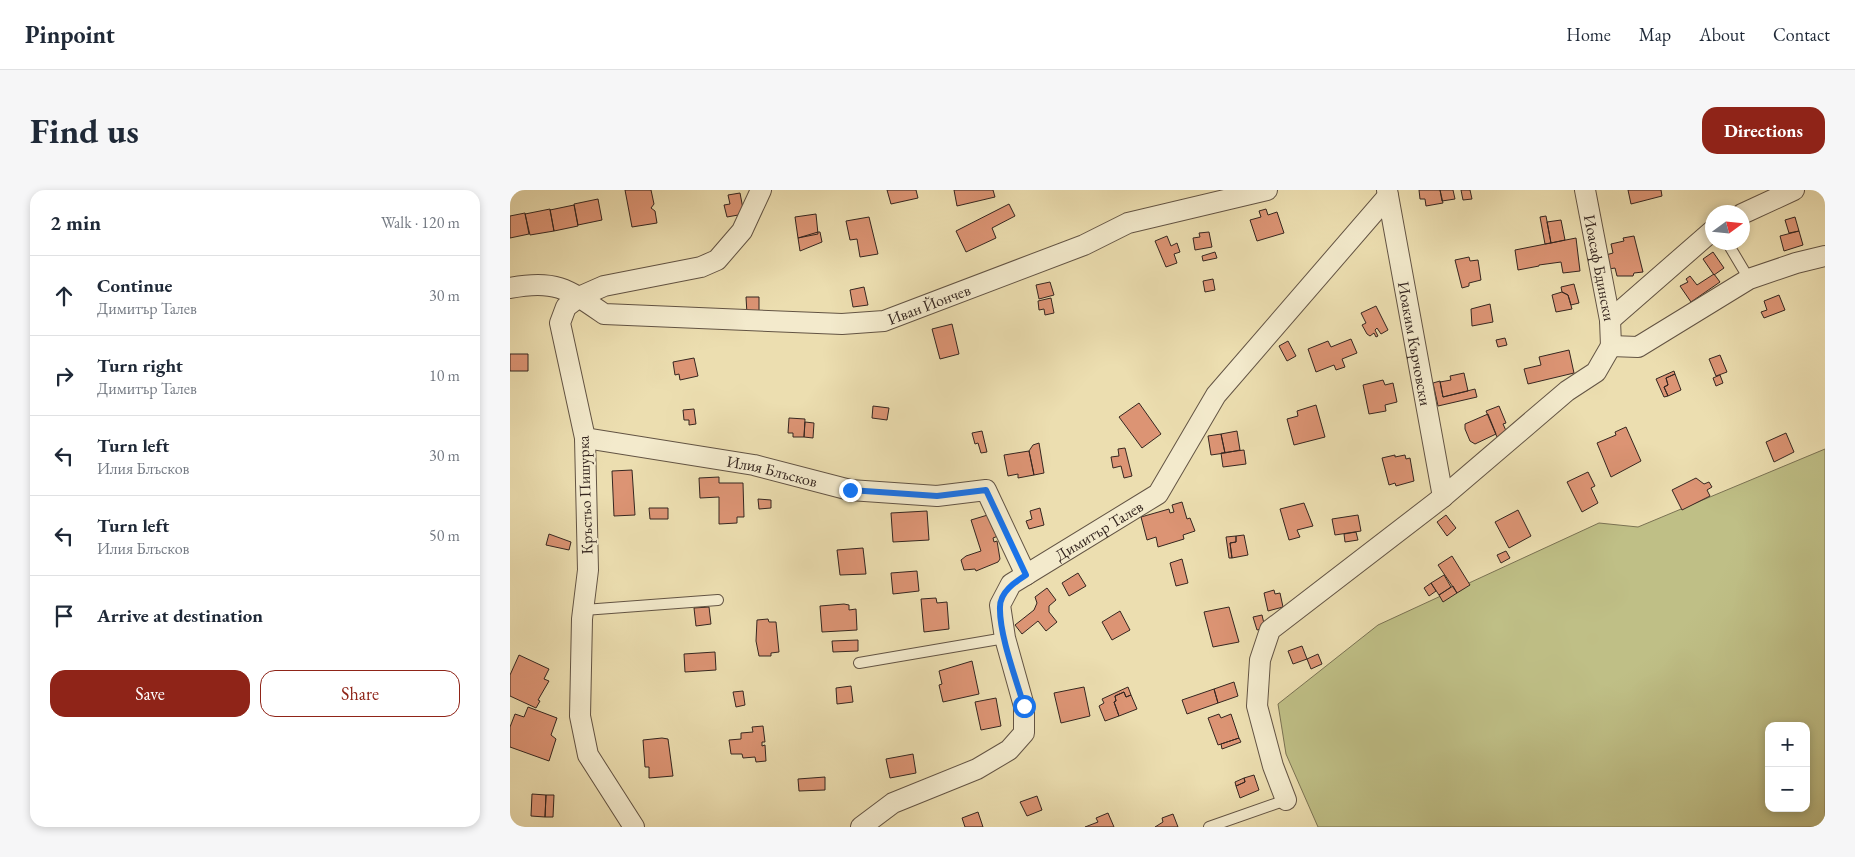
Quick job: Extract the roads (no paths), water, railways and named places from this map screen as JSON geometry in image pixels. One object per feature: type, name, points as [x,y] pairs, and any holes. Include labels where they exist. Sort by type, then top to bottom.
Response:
[{"type":"street","name":"Кръстьо Пишурка","points":[[634,827],[588,755],[580,716],[584,610],[588,570],[585,438],[560,323],[566,307],[579,297],[604,286],[701,266],[716,260],[742,231],[761,190]]},
{"type":"street","name":"Иван Йончев","points":[[510,288],[534,283],[554,285],[579,297],[604,314],[842,324],[884,321],[1084,245],[1128,223],[1267,190]]},
{"type":"street","name":"Иоасаф Бдински","points":[[1584,190],[1610,320],[1611,346]]},
{"type":"street","points":[[1750,210],[1787,191]]},
{"type":"street","name":"Иоаким Кърчовски","points":[[1388,193],[1443,497]]},
{"type":"street","name":"Димитър Талев","points":[[862,827],[893,803],[977,769],[1009,750],[1024,733],[1024,706],[1005,638],[1000,605],[1011,584],[1158,494],[1216,395],[1388,193]]},
{"type":"street","points":[[1610,320],[1705,237]]},
{"type":"street","points":[[1286,800],[1272,766],[1257,706],[1260,660],[1270,630],[1443,497],[1567,391],[1596,372],[1611,346],[1638,347],[1749,279],[1796,263],[1825,256]]},
{"type":"street","name":"Илия Блъсков","points":[[585,438],[754,465],[850,490],[937,496],[986,490],[1026,575]]},
{"type":"lane","points":[[1732,250],[1749,279]]},
{"type":"lane","points":[[584,610],[718,600]]},
{"type":"lane","points":[[860,664],[1005,638]]},
{"type":"lane","points":[[1209,827],[1286,800]]}]
